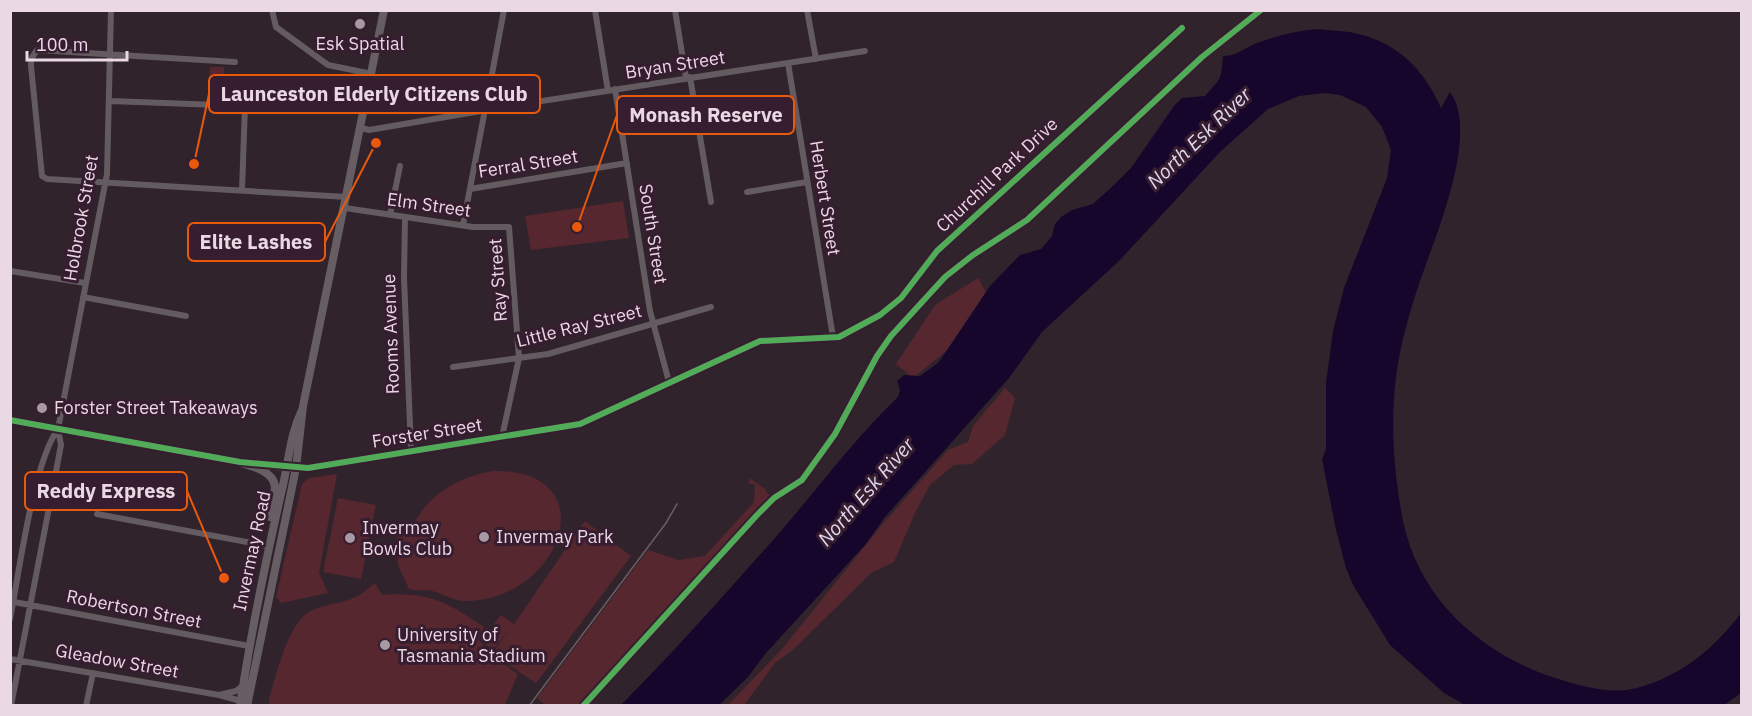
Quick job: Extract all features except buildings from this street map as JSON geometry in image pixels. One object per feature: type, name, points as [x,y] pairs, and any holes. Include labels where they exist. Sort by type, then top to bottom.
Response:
[{"type":"main road","name":"Invermay Road","points":[[244,704],[296,468],[303,406],[384,10]]},
{"type":"main road","name":"Invermay Road","points":[[244,704],[242,686],[269,542],[296,423],[303,406]]},
{"type":"main road","points":[[228,460],[262,470],[274,481],[269,542]]},
{"type":"street","name":"Holbrook Street","points":[[11,705],[61,445],[58,429],[106,183],[111,10]]},
{"type":"street","points":[[272,10],[276,27],[328,65],[372,74]]},
{"type":"street","points":[[361,128],[369,130],[489,113],[488,107],[504,10]]},
{"type":"street","points":[[595,10],[608,91]]},
{"type":"street","points":[[675,10],[711,202]]},
{"type":"street","points":[[807,10],[816,59]]},
{"type":"street","name":"Churchill Park Drive","points":[[833,337],[848,333],[895,304],[937,251],[1182,28]]},
{"type":"street","points":[[235,62],[37,50],[31,59],[42,176],[47,179],[347,197]]},
{"type":"street","name":"Bryan Street","points":[[488,107],[608,91],[865,51]]},
{"type":"street","name":"Herbert Street","points":[[788,63],[833,337]]},
{"type":"street","name":"South Street","points":[[615,89],[653,323],[669,382]]},
{"type":"street","points":[[110,101],[245,106],[242,190]]},
{"type":"street","points":[[463,225],[482,113]]},
{"type":"street","name":"Ferral Street","points":[[470,189],[627,163]]},
{"type":"street","points":[[390,215],[400,166]]},
{"type":"street","points":[[747,192],[807,182]]},
{"type":"street","name":"Elm Street","points":[[345,208],[463,225],[509,227]]},
{"type":"street","name":"Rooms Avenue","points":[[405,217],[404,289],[411,450]]},
{"type":"street","name":"Ray Street","points":[[502,437],[519,358],[509,227]]},
{"type":"street","points":[[10,270],[85,283]]},
{"type":"street","points":[[83,297],[186,316]]},
{"type":"street","name":"Little Ray Street","points":[[453,367],[549,354],[711,307]]},
{"type":"street","name":"Forster Street","points":[[10,420],[228,460],[308,468],[580,424],[760,342],[833,337]]},
{"type":"street","name":"Holbrook Street","points":[[10,619],[48,442],[58,429]]},
{"type":"street","points":[[97,514],[269,542]]},
{"type":"street","name":"Robertson Street","points":[[14,602],[249,646]]},
{"type":"street","name":"Gleadow Street","points":[[10,659],[20,658],[219,694],[244,704]]},
{"type":"street","points":[[86,705],[93,673]]},
{"type":"street","name":"Gleadow Street","points":[[219,694],[236,691],[242,686]]},
{"type":"shaded area","points":[[210,67],[224,67],[222,100],[208,100]]},
{"type":"shaded area","points":[[623,201],[629,238],[531,250],[525,216]]},
{"type":"shaded area","points":[[978,278],[988,296],[951,347],[913,378],[896,364],[935,305]]},
{"type":"shaded area","points":[[1005,388],[1015,398],[1005,435],[972,464],[954,465],[930,485],[894,562],[871,573],[795,648],[775,663],[744,705],[727,706],[782,649],[881,526],[948,450],[968,442],[973,426]]},
{"type":"shaded area","name":"Invermay Park","points":[[493,471],[529,476],[551,490],[560,510],[559,534],[547,558],[528,579],[500,595],[462,601],[432,591],[409,589],[398,565],[397,533],[409,534],[423,510],[442,491],[466,478]]},
{"type":"shaded area","points":[[337,474],[319,573],[328,593],[281,603],[276,597],[302,484],[309,478]]},
{"type":"shaded area","points":[[749,478],[765,489],[771,498],[580,705],[545,705],[537,698],[648,550],[679,560],[705,556],[754,502],[755,484],[749,484]]},
{"type":"shaded area","name":"Invermay Bowls Club","points":[[338,498],[376,505],[361,579],[323,572]]},
{"type":"shaded area","points":[[585,521],[631,556],[536,683],[492,654],[513,624],[493,650],[481,641],[501,615],[514,624]]},
{"type":"shaded area","name":"University of Tasmania Stadium","points":[[375,583],[382,595],[412,595],[436,600],[484,627],[478,639],[491,655],[518,674],[505,705],[269,705],[280,662],[298,623],[306,614],[315,609],[353,598]]},
{"type":"water","name":"North Esk River","points":[[1317,29],[1349,32],[1369,37],[1396,50],[1427,81],[1441,108],[1450,92],[1458,110],[1460,133],[1458,160],[1443,216],[1408,318],[1394,395],[1395,467],[1403,521],[1412,551],[1425,578],[1441,602],[1461,624],[1509,658],[1536,671],[1574,684],[1601,689],[1628,690],[1668,676],[1695,660],[1708,649],[1741,613],[1741,693],[1723,706],[1465,705],[1444,693],[1390,645],[1353,585],[1346,568],[1322,459],[1326,449],[1326,383],[1333,331],[1344,288],[1387,178],[1391,150],[1382,127],[1366,107],[1340,95],[1325,93],[1299,96],[1268,109],[1220,152],[1119,261],[1042,332],[1009,378],[885,517],[865,545],[766,653],[748,677],[719,705],[621,705],[775,538],[850,448],[898,397],[900,390],[897,381],[904,375],[920,376],[939,362],[990,286],[1020,255],[1041,249],[1052,236],[1055,224],[1061,217],[1072,210],[1093,204],[1115,184],[1131,168],[1182,98],[1205,96],[1220,78],[1223,56],[1232,55],[1279,36]]},
{"type":"tram line","points":[[529,706],[666,523],[677,504]]},
{"type":"cycle path","points":[[583,706],[757,515],[774,498],[802,480],[835,434],[877,356],[891,336],[945,277],[973,255],[1027,220],[1202,57],[1261,10]]},
{"type":"cycle path","points":[[10,420],[240,462],[308,468],[580,424],[760,341],[839,337],[880,315],[901,298],[937,251],[1182,28]]},
{"type":"place","name":"Esk Spatial","points":[[360,24]]},
{"type":"place","name":"Elite Lashes","points":[[376,143]]},
{"type":"place","name":"Launceston Elderly Citizens Club","points":[[194,164]]},
{"type":"place","name":"Monash Reserve","points":[[577,227]]},
{"type":"place","name":"Forster Street Takeaways","points":[[42,408]]},
{"type":"place","name":"Invermay Park","points":[[484,537]]},
{"type":"place","name":"Invermay Bowls Club","points":[[350,538]]},
{"type":"place","name":"Reddy Express","points":[[224,578]]},
{"type":"place","name":"University of Tasmania Stadium","points":[[385,645]]}]
